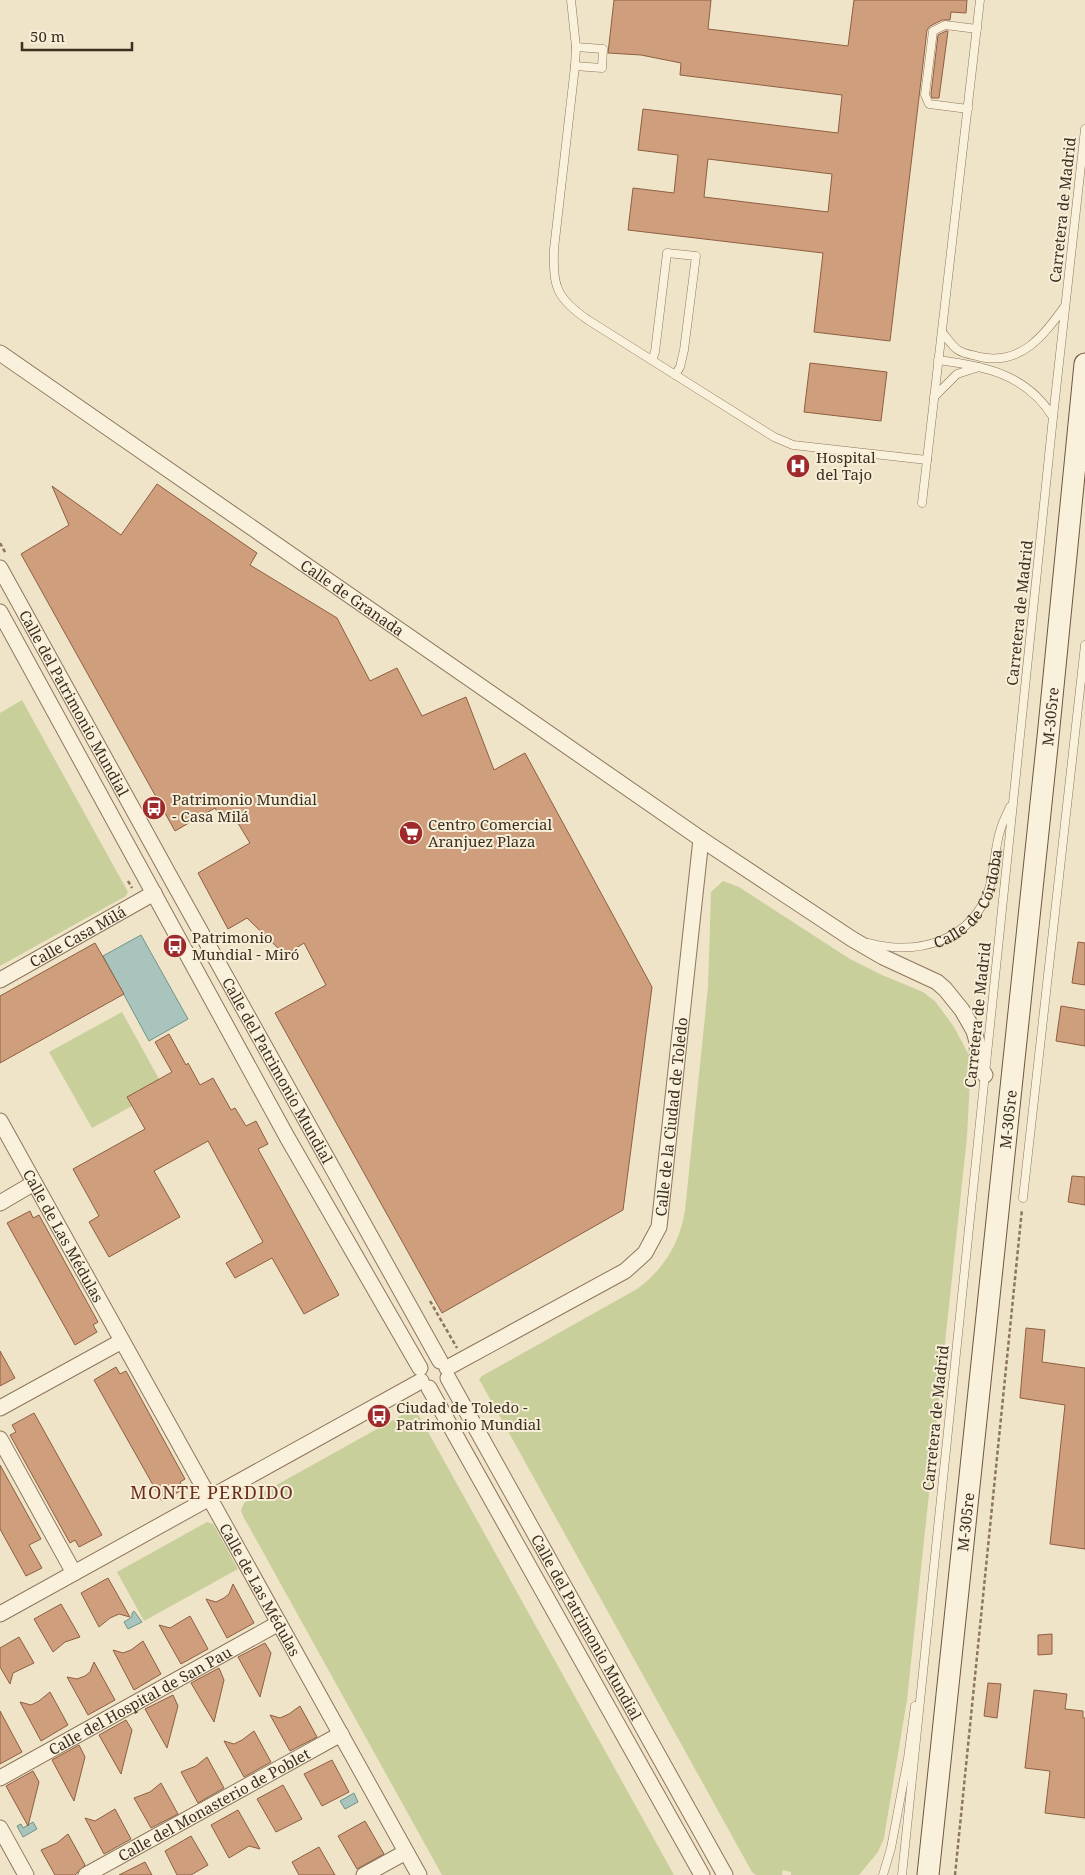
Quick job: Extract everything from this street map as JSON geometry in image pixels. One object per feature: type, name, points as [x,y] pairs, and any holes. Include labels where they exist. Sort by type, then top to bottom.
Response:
[{"type":"main road","name":"M-305re","points":[[928,1875],[1083,401],[1085,364]]},
{"type":"street","name":"Calle de Granada","points":[[2,353],[701,839]]},
{"type":"street","name":"Calle del Patrimonio Mundial","points":[[0,568],[725,1875]]},
{"type":"street","name":"Calle del Patrimonio Mundial","points":[[0,612],[287,1137],[702,1875]]},
{"type":"street","name":"Calle de Córdoba","points":[[701,839],[883,958],[937,982],[962,1010],[974,1031],[977,1042],[978,1064],[985,1075]]},
{"type":"street","name":"Calle de la Ciudad de Toledo","points":[[445,1369],[625,1271],[645,1253],[659,1227],[701,839]]},
{"type":"street","name":"Calle Casa Milá","points":[[0,980],[154,893]]},
{"type":"street","name":"Calle de Las Médulas","points":[[0,1121],[419,1875]]},
{"type":"street","points":[[0,1202],[34,1183]]},
{"type":"street","points":[[0,1408],[122,1341]]},
{"type":"street","points":[[436,1359],[445,1369],[442,1386],[433,1389],[423,1379],[426,1361],[436,1359]]},
{"type":"street","points":[[0,1614],[423,1379]]},
{"type":"street","points":[[0,1438],[74,1573]]},
{"type":"street","name":"Calle del Hospital de San Pau","points":[[0,1778],[279,1623]]},
{"type":"street","name":"Calle del Monasterio de Poblet","points":[[86,1875],[341,1734]]},
{"type":"street","points":[[0,1828],[26,1875]]},
{"type":"street","points":[[364,1875],[406,1852]]},
{"type":"lane","points":[[572,0],[576,47],[554,249],[554,272],[558,292],[572,309],[588,320],[774,437],[794,445],[927,460]]},
{"type":"lane","points":[[922,504],[980,0]]},
{"type":"lane","points":[[968,109],[930,104],[925,95],[933,32],[945,25],[978,29]]},
{"type":"lane","points":[[575,66],[602,68],[603,49],[576,47]]},
{"type":"lane","name":"Carretera de Madrid","points":[[902,1875],[1053,417],[1085,129]]},
{"type":"lane","points":[[652,360],[655,352],[666,253],[696,256],[684,350],[680,367],[675,375]]},
{"type":"lane","points":[[942,332],[958,350],[987,358],[1007,357],[1024,350],[1038,340],[1066,305]]},
{"type":"lane","points":[[938,360],[1001,372],[1042,401],[1053,417]]},
{"type":"lane","points":[[934,397],[957,374],[981,367]]},
{"type":"lane","points":[[1023,1198],[1081,717],[1085,645]]},
{"type":"lane","name":"Calle de Córdoba","points":[[852,939],[883,947],[908,948],[933,944],[959,930],[979,909],[986,897],[990,887],[1000,830],[1014,798]]},
{"type":"lane","points":[[883,1875],[891,1848],[908,1758],[920,1667],[924,1660]]},
{"type":"path","points":[[128,881],[135,893]]},
{"type":"path","points":[[955,1875],[1023,1198]]},
{"type":"path","points":[[430,1301],[457,1348],[464,1345]]},
{"type":"green space","points":[[22,700],[128,892],[126,896],[0,966],[0,713]]},
{"type":"green space","points":[[723,881],[739,887],[850,959],[923,992],[935,1001],[954,1027],[971,1059],[967,1137],[907,1700],[884,1838],[878,1852],[859,1875],[791,1875],[791,1872],[783,1870],[782,1875],[756,1875],[752,1872],[479,1379],[637,1289],[663,1264],[675,1244],[685,1210],[708,987],[711,892]]},
{"type":"green space","points":[[122,1012],[159,1079],[132,1106],[92,1128],[49,1052]]},
{"type":"green space","points":[[411,1410],[417,1412],[674,1875],[442,1875],[241,1510],[244,1503]]},
{"type":"green space","points":[[207,1522],[215,1527],[238,1569],[144,1621],[117,1572]]},
{"type":"water","points":[[141,935],[188,1019],[149,1041],[103,956]]},
{"type":"water","points":[[134,1611],[142,1622],[128,1629],[124,1622],[132,1617]]},
{"type":"water","points":[[354,1793],[358,1802],[345,1809],[340,1801]]},
{"type":"water","points":[[33,1822],[37,1829],[23,1837],[17,1826],[21,1824],[23,1828]]},
{"type":"building","points":[[614,0],[711,0],[708,29],[848,46],[854,0],[967,0],[966,13],[951,12],[950,20],[942,20],[930,26],[927,30],[890,341],[814,332],[823,253],[628,230],[633,188],[674,193],[678,155],[638,150],[643,109],[838,133],[842,95],[680,75],[681,63],[641,55],[608,53]],"holes":[[[708,159],[832,174],[828,212],[704,197]]]},
{"type":"building","points":[[948,31],[939,98],[932,98],[938,35]]},
{"type":"building","points":[[810,363],[887,372],[881,421],[804,412]]},
{"type":"building","points":[[157,484],[257,553],[250,565],[337,618],[370,681],[397,668],[422,716],[466,697],[494,770],[525,753],[652,987],[623,1210],[442,1313],[275,1013],[326,985],[304,943],[285,955],[247,918],[228,929],[198,873],[250,843],[233,815],[222,821],[215,808],[175,831],[21,554],[69,525],[52,486],[121,535]]},
{"type":"building","points":[[1078,942],[1085,943],[1085,985],[1072,983]]},
{"type":"building","points":[[95,943],[124,994],[0,1063],[0,996]]},
{"type":"building","points":[[1061,1006],[1085,1010],[1085,1046],[1056,1041]]},
{"type":"building","points":[[169,1034],[186,1065],[188,1063],[200,1085],[213,1078],[231,1110],[235,1108],[246,1126],[256,1121],[268,1144],[258,1149],[339,1295],[304,1314],[272,1258],[235,1278],[226,1263],[263,1242],[208,1141],[154,1171],[180,1217],[109,1257],[89,1222],[99,1216],[73,1169],[145,1129],[127,1097],[172,1072],[155,1042]]},
{"type":"building","points":[[1072,1176],[1085,1177],[1085,1205],[1068,1202]]},
{"type":"building","points":[[30,1211],[33,1218],[39,1215],[98,1322],[93,1325],[97,1332],[75,1345],[7,1223]]},
{"type":"building","points":[[1026,1328],[1045,1330],[1042,1362],[1085,1368],[1085,1549],[1050,1544],[1065,1405],[1020,1398]]},
{"type":"building","points":[[0,1351],[15,1378],[0,1386]]},
{"type":"building","points":[[116,1367],[120,1374],[126,1371],[185,1479],[180,1482],[184,1489],[162,1501],[94,1380]]},
{"type":"building","points":[[34,1413],[102,1535],[79,1547],[75,1540],[70,1543],[10,1435],[16,1432],[12,1425]]},
{"type":"building","points":[[0,1465],[41,1539],[29,1545],[42,1568],[26,1576],[0,1529]]},
{"type":"building","points":[[108,1578],[130,1617],[119,1614],[110,1618],[99,1627],[81,1593]]},
{"type":"building","points":[[233,1584],[254,1623],[227,1638],[206,1599],[216,1602],[224,1598],[229,1594]]},
{"type":"building","points":[[61,1604],[80,1637],[65,1642],[53,1652],[34,1619]]},
{"type":"building","points":[[190,1616],[208,1649],[181,1664],[159,1625],[170,1628]]},
{"type":"building","points":[[1052,1634],[1052,1654],[1038,1655],[1038,1635]]},
{"type":"building","points":[[19,1637],[34,1663],[13,1673],[10,1684],[0,1667],[0,1648]]},
{"type":"building","points":[[143,1641],[161,1674],[134,1690],[113,1650],[123,1653],[131,1650]]},
{"type":"building","points":[[265,1643],[271,1653],[260,1697],[238,1657]]},
{"type":"building","points":[[94,1662],[115,1700],[88,1715],[67,1677],[77,1679],[85,1676],[90,1672]]},
{"type":"building","points":[[219,1668],[224,1680],[214,1722],[191,1683]]},
{"type":"building","points":[[988,1683],[1001,1684],[997,1718],[984,1716]]},
{"type":"building","points":[[1034,1690],[1067,1694],[1065,1709],[1083,1711],[1083,1718],[1085,1718],[1085,1818],[1045,1813],[1050,1771],[1025,1768]]},
{"type":"building","points":[[50,1692],[68,1725],[41,1741],[20,1702],[31,1705]]},
{"type":"building","points":[[173,1695],[178,1706],[167,1748],[145,1709]]},
{"type":"building","points":[[300,1706],[317,1737],[290,1751],[270,1715],[280,1718]]},
{"type":"building","points":[[0,1711],[22,1752],[0,1764]]},
{"type":"building","points":[[126,1720],[132,1730],[121,1774],[99,1735]]},
{"type":"building","points":[[254,1731],[271,1762],[244,1777],[224,1741],[234,1744]]},
{"type":"building","points":[[79,1745],[85,1757],[74,1801],[52,1760]]},
{"type":"building","points":[[207,1757],[224,1788],[198,1803],[181,1772],[196,1766]]},
{"type":"building","points":[[332,1760],[349,1792],[322,1806],[304,1774]]},
{"type":"building","points":[[33,1771],[39,1782],[28,1826],[6,1786]]},
{"type":"building","points":[[161,1783],[178,1814],[151,1828],[134,1798],[150,1792]]},
{"type":"building","points":[[283,1785],[302,1819],[276,1832],[257,1799]]},
{"type":"building","points":[[115,1809],[131,1839],[104,1854],[85,1818],[95,1821]]},
{"type":"building","points":[[238,1810],[260,1849],[249,1846],[229,1858],[211,1825]]},
{"type":"building","points":[[365,1821],[384,1854],[357,1869],[338,1836]]},
{"type":"building","points":[[68,1834],[85,1865],[75,1875],[55,1875],[41,1850],[57,1843]]},
{"type":"building","points":[[191,1836],[208,1865],[191,1875],[177,1875],[165,1851]]},
{"type":"building","points":[[319,1847],[335,1875],[299,1875],[292,1862]]},
{"type":"building","points":[[145,1862],[152,1875],[119,1875]]},
{"type":"place","name":"Hospital del Tajo","points":[[798,466]]},
{"type":"place","name":"Patrimonio Mundial - Casa Milá","points":[[154,808]]},
{"type":"place","name":"Centro Comercial Aranjuez Plaza","points":[[411,833]]},
{"type":"place","name":"Patrimonio Mundial - Miró","points":[[175,946]]},
{"type":"place","name":"Ciudad de Toledo - Patrimonio Mundial","points":[[379,1416]]},
{"type":"district","name":"MONTE PERDIDO","points":[[212,1492]]}]
